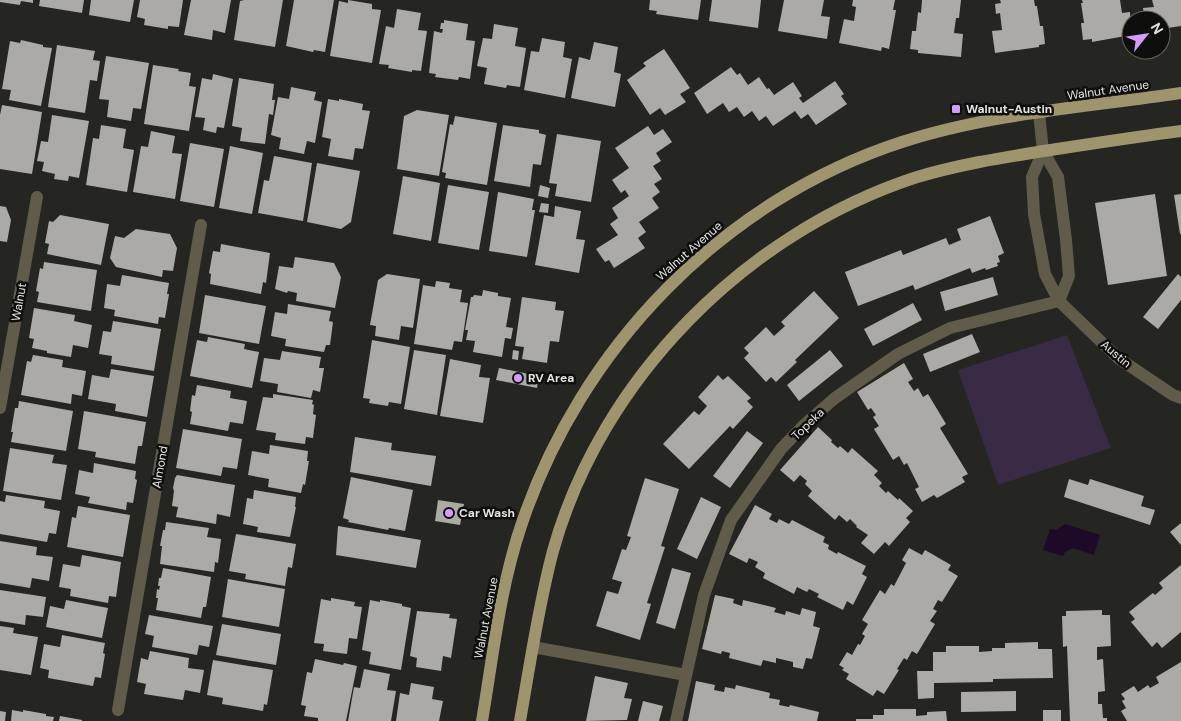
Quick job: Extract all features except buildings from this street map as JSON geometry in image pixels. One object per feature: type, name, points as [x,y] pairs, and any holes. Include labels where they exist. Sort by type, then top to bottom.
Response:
[{"type":"main road","name":"Walnut Avenue","points":[[482,721],[509,571],[521,527],[534,491],[556,443],[594,376],[623,337],[652,304],[688,268],[720,240],[763,210],[819,176],[869,154],[910,140],[966,125],[1181,93]]},
{"type":"main road","points":[[520,721],[542,597],[554,550],[568,507],[591,457],[615,414],[672,338],[732,280],[803,230],[846,206],[913,179],[973,162],[1181,131]]},
{"type":"street","points":[[1038,113],[1044,151],[1058,177],[1066,240],[1069,276],[1059,300]]},
{"type":"street","name":"Austin","points":[[1044,151],[1032,177],[1034,214],[1045,274],[1059,300],[1118,358],[1173,395],[1181,398]]},
{"type":"street","name":"Walnut","points":[[0,408],[37,197]]},
{"type":"street","name":"Almond","points":[[118,710],[201,225]]},
{"type":"street","name":"Topeka","points":[[676,721],[704,595],[731,520],[781,450],[804,425],[835,398],[898,354],[950,328],[1059,300]]},
{"type":"street","points":[[534,647],[686,675]]},
{"type":"shaded area","points":[[1067,335],[1111,448],[998,485],[958,370]]},
{"type":"shaded area","points":[[1065,524],[1100,535],[1094,555],[1073,548],[1065,552],[1063,556],[1043,550],[1050,529],[1056,530]]},
{"type":"place","name":"Walnut-Austin","points":[[956,109]]},
{"type":"place","name":"RV Area","points":[[518,378]]},
{"type":"place","name":"Car Wash","points":[[449,513]]}]
